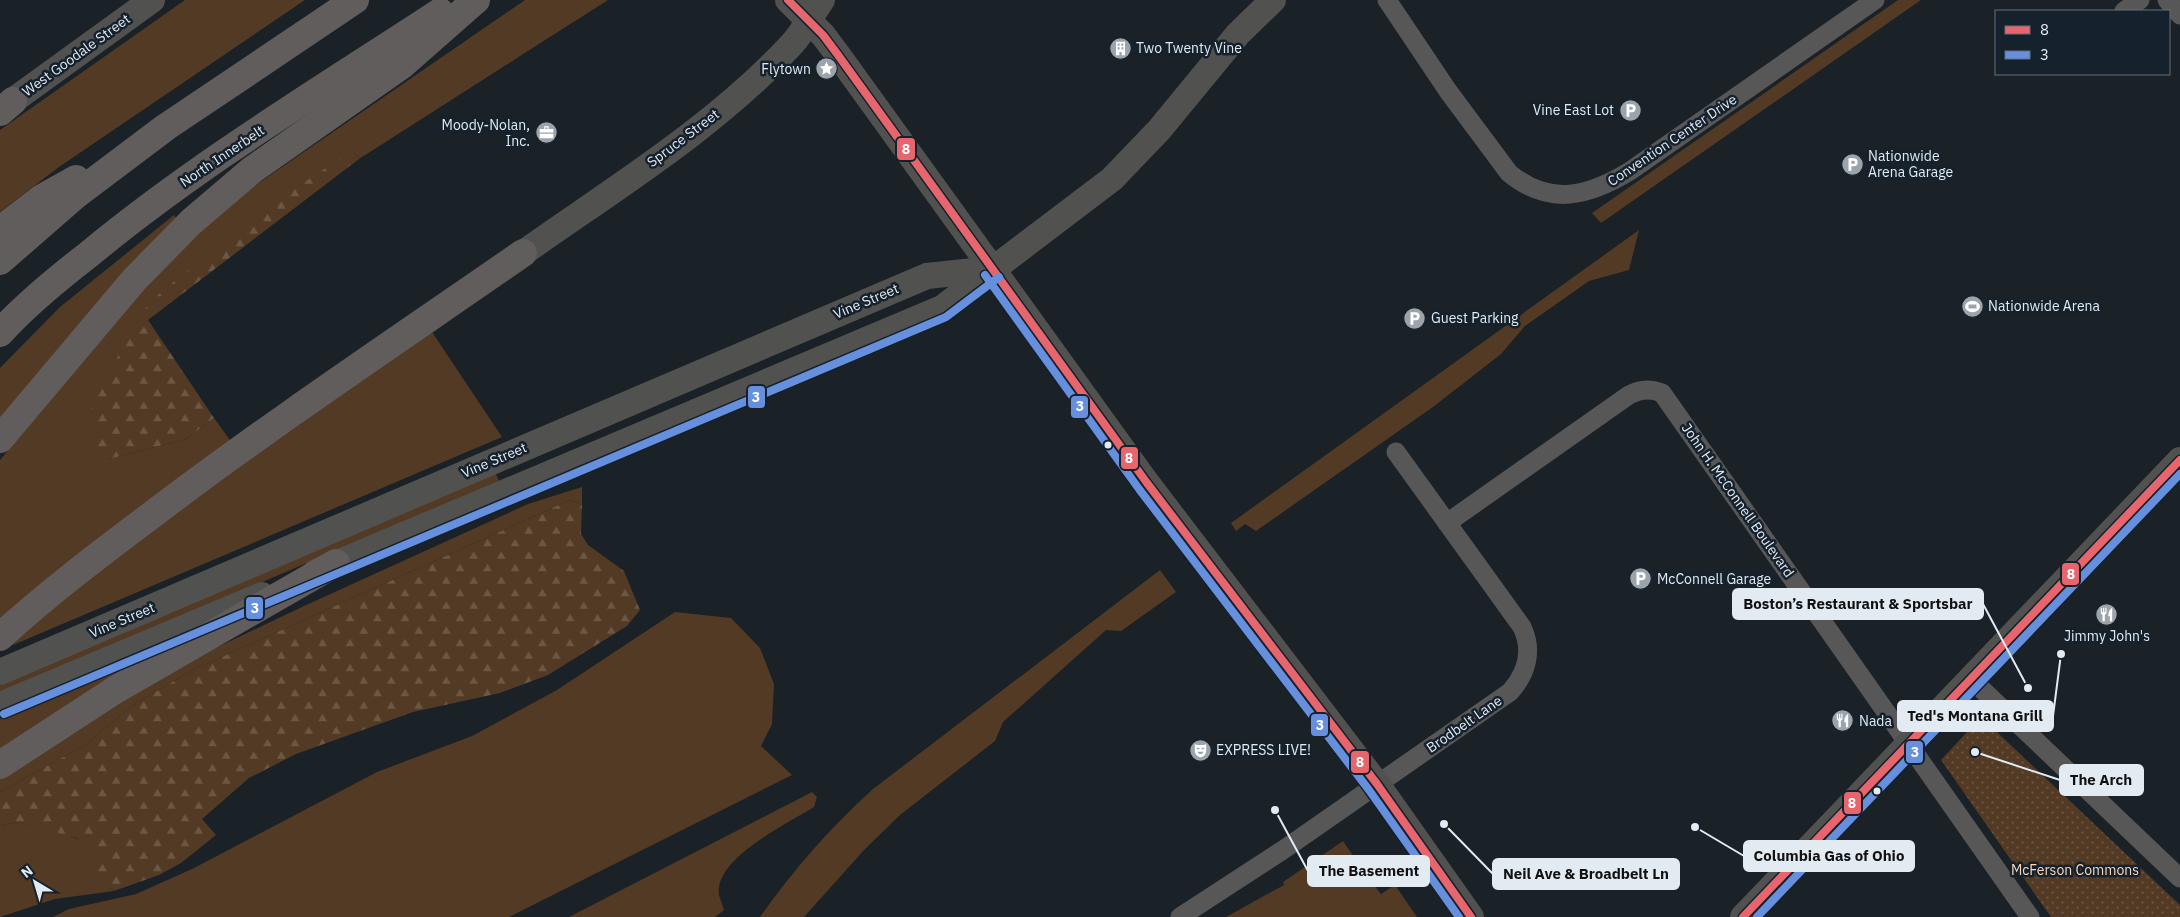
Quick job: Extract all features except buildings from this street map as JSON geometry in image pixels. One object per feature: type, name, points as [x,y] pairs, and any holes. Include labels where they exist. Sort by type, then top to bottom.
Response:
[{"type":"highway","points":[[0,261],[77,194],[166,127],[355,0]]},
{"type":"highway","name":"North Innerbelt","points":[[0,333],[40,294],[113,234],[189,177],[459,0]]},
{"type":"highway","points":[[0,439],[134,280],[192,222],[252,170],[402,64],[476,0]]},
{"type":"highway","points":[[0,230],[42,198],[166,127]]},
{"type":"highway","points":[[6,631],[83,567],[191,486],[319,394],[523,253]]},
{"type":"highway","points":[[0,765],[115,690],[336,563]]},
{"type":"street","name":"West Goodale Street","points":[[4,108],[152,0]]},
{"type":"street","points":[[788,0],[815,10],[838,55],[1147,482],[1377,784],[1471,917]]},
{"type":"street","name":"Vine Street","points":[[0,705],[942,308],[1050,228],[1112,179],[1159,130],[1238,34],[1273,0]]},
{"type":"street","name":"Convention Center Drive","points":[[1387,0],[1509,173],[1522,184],[1542,190],[1574,194],[1598,189],[1630,171],[1875,0]]},
{"type":"street","points":[[2125,10],[2140,0]]},
{"type":"street","points":[[2168,0],[2180,16]]},
{"type":"street","name":"Spruce Street","points":[[523,253],[706,123],[750,86],[794,42],[815,10]]},
{"type":"street","name":"Vine Street","points":[[0,672],[927,276],[993,269]]},
{"type":"street","name":"John H. McConnell Boulevard","points":[[1447,523],[1629,395],[1642,389],[1662,393],[2030,917]]},
{"type":"street","name":"Brodbelt Lane","points":[[1180,917],[1283,850],[1510,692],[1518,683],[1527,662],[1527,639],[1522,627],[1396,452]]},
{"type":"street","points":[[1743,917],[2180,460]]},
{"type":"street","points":[[1971,679],[2180,878]]},
{"type":"green space","points":[[185,0],[305,0],[59,167],[0,212],[0,130]]},
{"type":"green space","points":[[525,0],[608,0],[359,159],[352,150],[138,316],[109,459],[186,439],[214,418],[232,443],[0,621],[0,460],[144,287],[200,232],[250,189]]},
{"type":"green space","points":[[1898,0],[1921,0],[1601,223],[1592,213]]},
{"type":"green space","points":[[352,150],[359,159],[148,320],[214,418],[186,439],[109,459],[96,445],[90,412],[138,316],[162,291],[265,209]]},
{"type":"green space","points":[[174,215],[179,222],[0,423],[0,368],[60,307]]},
{"type":"green space","points":[[1639,230],[1629,270],[1589,281],[1525,326],[1501,354],[1433,407],[1256,531],[1245,524],[1236,531],[1231,523]]},
{"type":"green space","points":[[428,326],[502,437],[13,645],[23,632],[157,525],[222,480]]},
{"type":"green space","points":[[495,472],[499,481],[0,694],[0,683]]},
{"type":"green space","points":[[582,487],[582,505],[570,500],[193,670],[136,703],[85,745],[0,792],[0,776],[163,673],[304,606],[528,504]]},
{"type":"green space","points":[[570,500],[582,505],[581,534],[588,545],[624,571],[640,610],[627,626],[548,675],[500,693],[413,712],[296,754],[249,778],[202,819],[216,835],[181,863],[159,875],[114,891],[102,883],[89,848],[76,838],[18,822],[0,825],[0,792],[85,745],[136,703],[193,670]]},
{"type":"green space","points":[[1160,570],[1176,592],[1121,631],[1106,630],[1003,722],[995,741],[900,815],[865,849],[804,917],[760,917],[813,850],[873,789]]},
{"type":"green space","points":[[675,612],[731,618],[760,648],[774,684],[772,724],[761,746],[792,775],[509,917],[53,917],[69,909],[136,894],[192,869],[377,772],[472,736],[557,690]]},
{"type":"green space","points":[[152,653],[0,751],[0,719]]},
{"type":"green space","name":"McFerson Commons","points":[[1981,717],[2180,905],[2180,917],[2051,917],[1941,760]]},
{"type":"green space","points":[[812,792],[817,797],[814,807],[754,844],[728,868],[721,881],[719,895],[724,910],[715,917],[569,917]]},
{"type":"green space","points":[[18,822],[68,835],[85,844],[93,855],[103,881],[114,891],[55,899],[0,917],[0,825]]},
{"type":"green space","points":[[1343,841],[1352,854],[1349,857],[1365,881],[1369,879],[1381,894],[1395,885],[1417,917],[1226,917],[1284,885],[1283,882]]},
{"type":"transit line","name":"8","points":[[788,0],[823,35],[838,55],[1147,483],[1377,784],[1471,917]]},
{"type":"transit line","name":"3","points":[[985,275],[1139,489],[1369,790],[1459,917]]},
{"type":"transit line","name":"3","points":[[4,714],[946,317],[999,277]]},
{"type":"transit line","name":"8","points":[[1743,917],[2180,460]]},
{"type":"transit line","name":"3","points":[[1757,917],[2180,474]]},
{"type":"place","name":"Two Twenty Vine","points":[[1120,48]]},
{"type":"place","name":"Flytown","points":[[827,69]]},
{"type":"place","name":"Vine East Lot","points":[[1630,110]]},
{"type":"place","name":"Moody-Nolan, Inc.","points":[[546,133]]},
{"type":"place","name":"Nationwide Arena Garage","points":[[1852,164]]},
{"type":"place","name":"Nationwide Arena","points":[[1972,306]]},
{"type":"place","name":"Guest Parking","points":[[1415,318]]},
{"type":"place","name":"McConnell Garage","points":[[1641,579]]},
{"type":"place","name":"Jimmy John's","points":[[2107,614]]},
{"type":"place","name":"Ted's Montana Grill","points":[[2061,654]]},
{"type":"place","name":"Boston’s Restaurant & Sportsbar","points":[[2028,688]]},
{"type":"place","name":"Nada","points":[[1843,721]]},
{"type":"place","name":"EXPRESS LIVE!","points":[[1200,750]]},
{"type":"place","name":"The Arch","points":[[1975,752]]},
{"type":"place","name":"The Basement","points":[[1275,810]]},
{"type":"place","name":"Neil Ave & Broadbelt Ln","points":[[1444,824]]},
{"type":"place","name":"Columbia Gas of Ohio","points":[[1695,827]]}]
